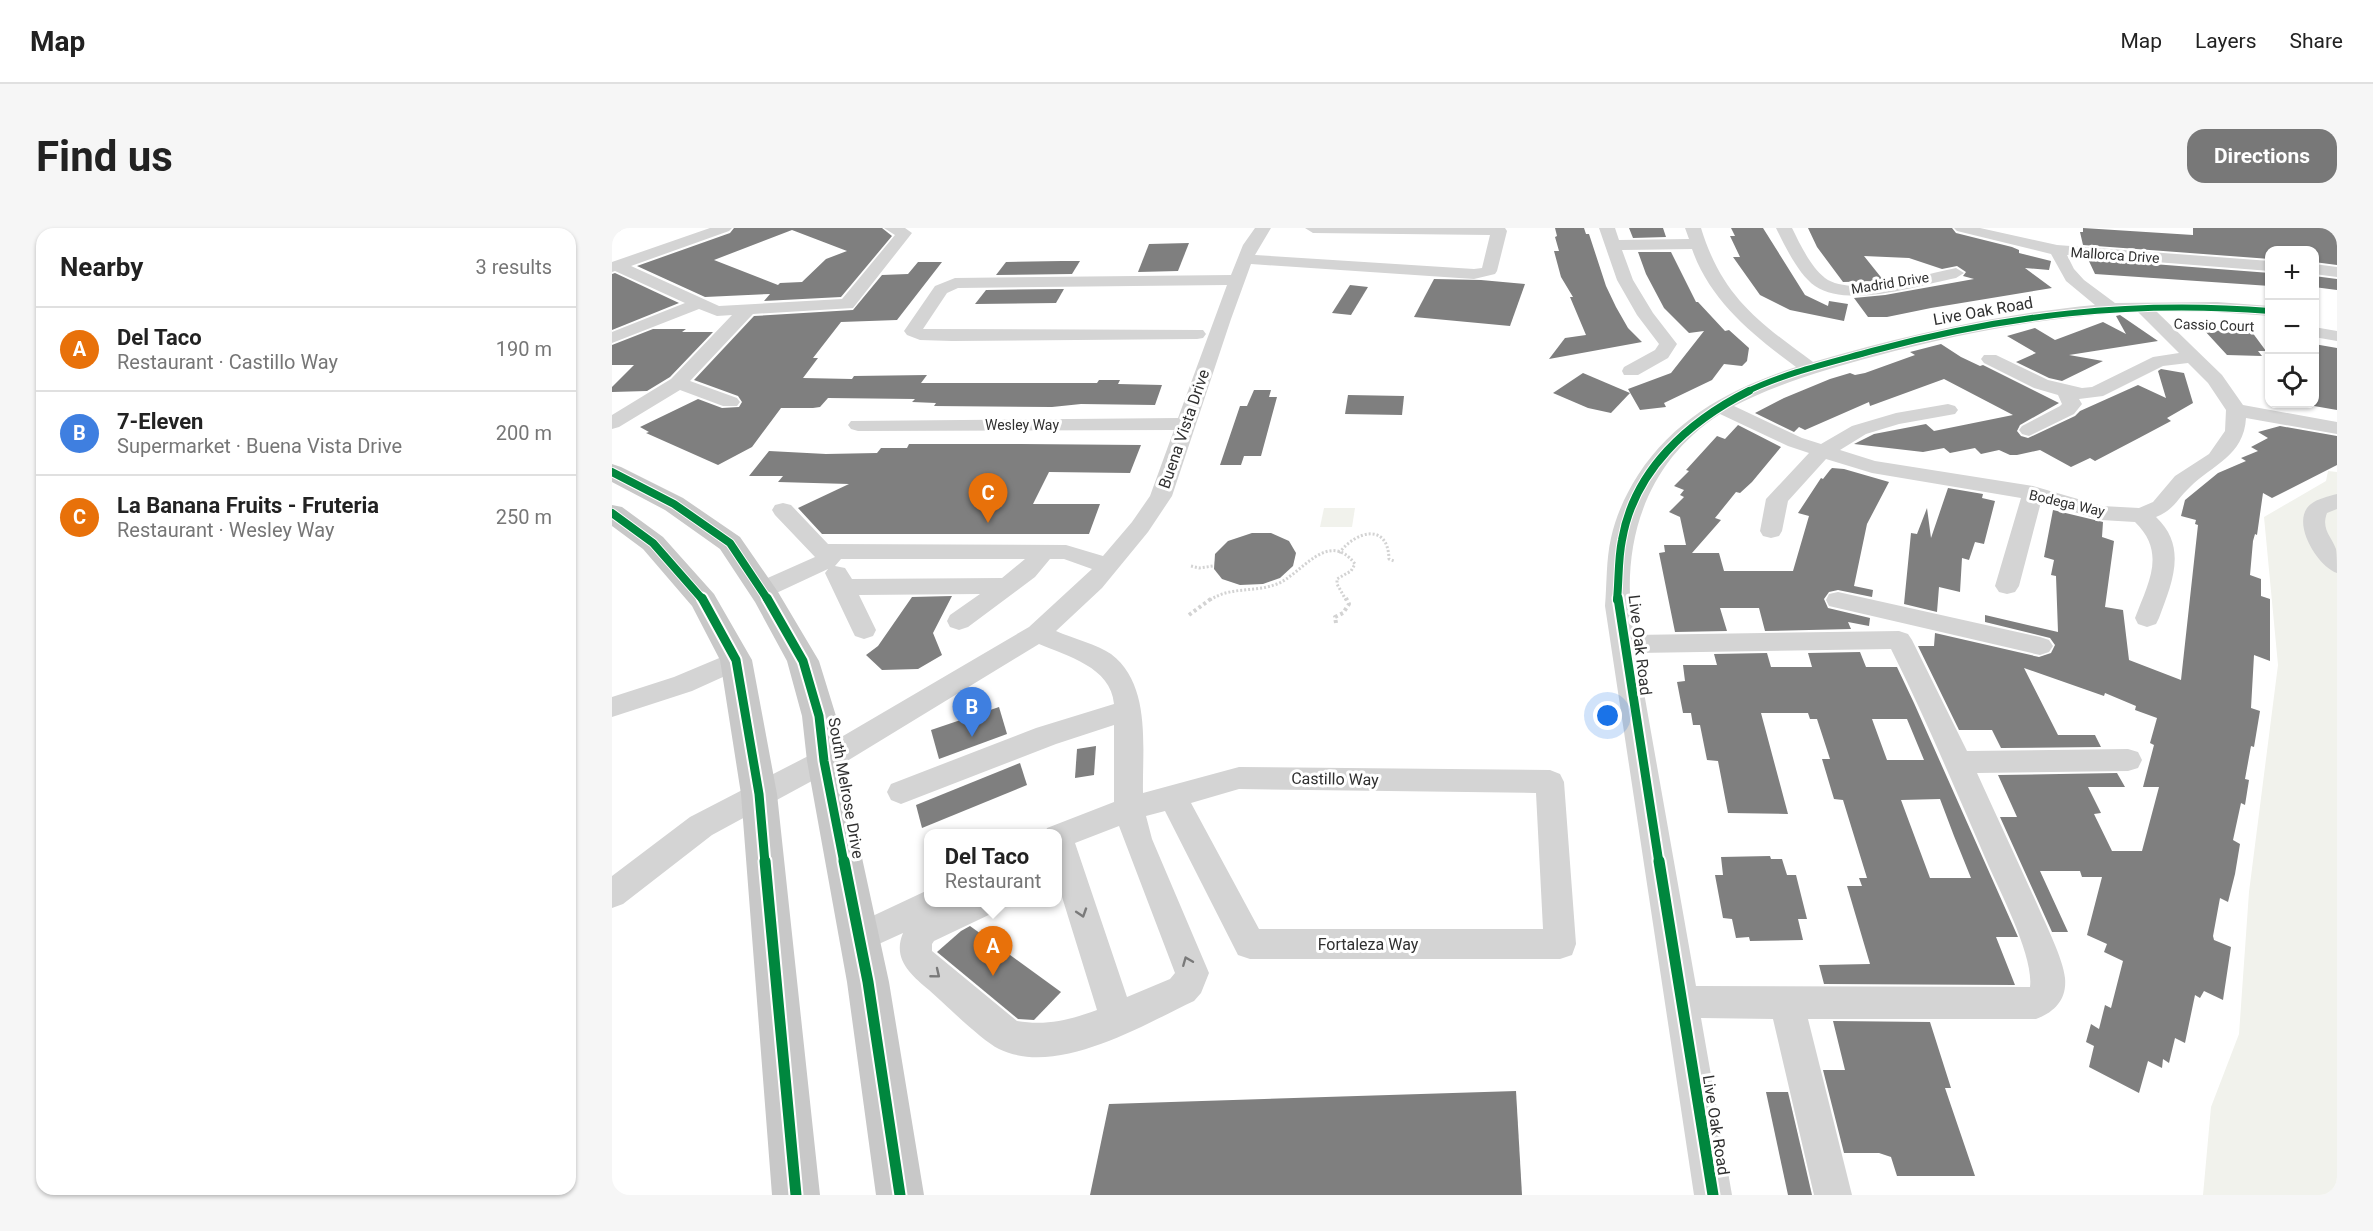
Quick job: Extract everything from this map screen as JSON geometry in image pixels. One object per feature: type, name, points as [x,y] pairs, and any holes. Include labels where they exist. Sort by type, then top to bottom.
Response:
[{"type":"main road","name":"South Melrose Drive","points":[[612,472],[674,504],[730,543],[762,590],[803,661],[819,716],[824,761],[868,982],[900,1195]]},
{"type":"main road","points":[[612,513],[653,543],[704,601],[736,660],[759,794],[796,1195]]},
{"type":"street","points":[[614,267],[724,228]]},
{"type":"street","points":[[614,267],[717,310],[847,304],[904,232],[892,228]]},
{"type":"street","name":"Buena Vista Drive","points":[[612,894],[701,825],[824,761],[1038,633],[1094,582],[1140,527],[1161,496],[1236,280],[1254,239],[1263,228]]},
{"type":"street","points":[[1246,259],[1474,274],[1489,271],[1499,231],[1313,228]]},
{"type":"street","name":"Madrid Drive","points":[[1784,228],[1820,283],[1836,290],[1858,291],[1956,273]]},
{"type":"street","name":"Mallorca Drive","points":[[1962,228],[2057,250],[2265,266]]},
{"type":"street","points":[[1631,371],[1662,354],[1668,344],[1646,315],[1625,280],[1610,236],[1696,236],[1711,275],[1737,311],[1766,337],[1810,368]]},
{"type":"street","points":[[2057,250],[2064,269],[2077,284],[2111,308]]},
{"type":"street","points":[[2319,270],[2337,272]]},
{"type":"street","points":[[1197,334],[952,336],[920,335],[913,331],[941,290],[956,283],[1236,280]]},
{"type":"street","points":[[612,338],[700,303]]},
{"type":"street","name":"Live Oak Road","points":[[1713,1195],[1617,606],[1622,537],[1637,495],[1664,453],[1681,436],[1719,406],[1789,374],[1904,342],[1962,329],[2061,313],[2111,308],[2150,315],[2176,306],[2265,311]]},
{"type":"street","points":[[612,423],[678,383],[747,310]]},
{"type":"street","points":[[2141,515],[2161,507],[2184,481],[2216,458],[2235,431],[2236,410],[2215,379],[2150,315]]},
{"type":"street","name":"Cassio Court","points":[[2150,315],[2265,328]]},
{"type":"street","points":[[2319,317],[2337,319]]},
{"type":"street","points":[[2319,333],[2337,336]]},
{"type":"street","points":[[1990,359],[2045,386],[2066,393],[2096,392],[2159,361],[2193,357]]},
{"type":"street","points":[[678,383],[730,402]]},
{"type":"street","points":[[2029,430],[2067,410],[2072,404],[2066,393]]},
{"type":"street","name":"Bodega Way","points":[[1719,406],[1821,452],[1897,473],[2033,494],[2101,513],[2141,515]]},
{"type":"street","points":[[1771,531],[1777,499],[1821,452],[1859,430],[1948,410]]},
{"type":"street","points":[[2236,410],[2337,428]]},
{"type":"street","name":"Wesley Way","points":[[858,425],[1185,424]]},
{"type":"street","points":[[2007,586],[2033,494]]},
{"type":"street","points":[[2337,501],[2318,509],[2313,521],[2316,536],[2337,565]]},
{"type":"street","points":[[783,510],[826,555],[864,630]]},
{"type":"street","points":[[2141,515],[2150,522],[2165,544],[2166,562],[2147,618]]},
{"type":"street","points":[[959,621],[1027,573],[1043,552]]},
{"type":"street","points":[[762,590],[826,555],[1066,552],[1108,566]]},
{"type":"street","points":[[843,587],[1008,586]]},
{"type":"street","points":[[1681,1002],[2036,1003],[2046,995],[2048,977],[2033,931],[1929,698],[1902,628],[1838,600]]},
{"type":"street","points":[[1623,644],[1902,628],[2040,645]]},
{"type":"street","points":[[975,907],[923,931],[915,944],[915,953],[919,961],[1009,1036],[1033,1041],[1056,1040],[1089,1031],[1182,990],[1189,982],[1192,973],[1137,839],[1129,809],[1127,700],[1119,681],[1102,661],[1038,633]]},
{"type":"street","points":[[612,707],[683,684],[736,660]]},
{"type":"street","points":[[901,792],[1046,736],[1127,710]]},
{"type":"street","points":[[1958,762],[2128,760]]},
{"type":"street","name":"Castillo Way","points":[[1062,835],[1129,809],[1239,778],[1550,782],[1556,853]]},
{"type":"street","name":"Fortaleza Way","points":[[1173,797],[1250,944],[1560,944],[1556,853]]},
{"type":"street","points":[[1064,879],[1117,1019]]},
{"type":"street","points":[[857,929],[924,889]]},
{"type":"street","points":[[857,929],[928,907]]},
{"type":"street","points":[[1787,1003],[1833,1195]]},
{"type":"path","points":[[1340,553],[1352,539],[1371,534],[1384,539],[1388,544],[1389,559],[1394,561]]},
{"type":"path","points":[[1189,615],[1214,597],[1226,592],[1257,590],[1281,583],[1316,554],[1325,551],[1347,555],[1355,564],[1351,572],[1338,579],[1337,584],[1349,604],[1343,613],[1335,617],[1336,623]]},
{"type":"path","points":[[1191,566],[1199,568],[1213,566]]},
{"type":"shaded area","points":[[2328,471],[2337,472],[2337,1195],[2203,1195],[2211,1107],[2239,1034],[2249,892],[2278,665],[2264,517],[2326,481]]},
{"type":"shaded area","points":[[1324,508],[1355,508],[1352,527],[1320,527]]},
{"type":"building","points":[[734,228],[882,228],[892,236],[841,297],[764,301],[770,294],[705,297],[637,266],[730,233]],"holes":[[[792,230],[847,251],[826,259],[802,282],[778,285],[714,260]]]},
{"type":"building","points":[[1555,228],[1584,228],[1586,234],[1589,234],[1606,286],[1616,307],[1628,328],[1642,342],[1549,359],[1565,338],[1586,335],[1570,297],[1573,297],[1561,277],[1554,251],[1559,251]]},
{"type":"building","points":[[1629,228],[1663,228],[1666,237],[1633,238]]},
{"type":"building","points":[[1731,228],[1763,228],[1805,295],[1828,306],[1829,301],[1848,304],[1844,321],[1790,310],[1760,295],[1733,257],[1740,257],[1730,236],[1735,236]]},
{"type":"building","points":[[1808,228],[1952,228],[1956,233],[2012,247],[2019,250],[2019,253],[2051,261],[2049,270],[2025,268],[2052,288],[1887,317],[1868,317],[1854,298],[1885,295],[1974,279],[1963,276],[1966,272],[1957,266],[1942,269],[1909,258],[1864,256],[1884,281],[1843,282],[1817,247]]},
{"type":"building","points":[[2083,228],[2193,235],[2193,228],[2337,228],[2337,265],[2319,263],[2319,246],[2265,246],[2265,259],[2083,245],[2080,232],[2083,232]]},
{"type":"building","points":[[1189,243],[1178,271],[1138,272],[1149,244]]},
{"type":"building","points":[[1638,252],[1671,252],[1696,302],[1725,331],[1729,330],[1749,348],[1747,361],[1742,366],[1724,364],[1712,380],[1664,403],[1666,407],[1640,410],[1628,389],[1671,373],[1704,331],[1689,333],[1664,308],[1646,274]]},
{"type":"building","points":[[2088,259],[2265,273],[2265,286],[2095,274]]},
{"type":"building","points":[[1080,261],[1072,274],[996,275],[1006,262]]},
{"type":"building","points":[[918,262],[942,262],[897,320],[841,322],[813,358],[818,358],[803,378],[852,379],[854,376],[927,375],[921,383],[1097,383],[1099,380],[1120,380],[1118,384],[1162,385],[1155,405],[934,406],[936,403],[912,402],[915,399],[828,398],[820,407],[781,408],[752,447],[718,465],[646,433],[649,432],[640,427],[698,399],[722,408],[739,407],[742,402],[738,396],[694,380],[754,316],[853,310],[882,275],[908,274]]},
{"type":"building","points":[[615,273],[679,303],[612,330],[612,274]]},
{"type":"building","points":[[2319,277],[2337,279],[2337,290],[2319,288]]},
{"type":"building","points":[[1434,279],[1525,284],[1510,326],[1414,317]]},
{"type":"building","points":[[1350,285],[1368,287],[1351,315],[1332,313]]},
{"type":"building","points":[[1064,289],[1056,303],[975,304],[986,290]]},
{"type":"building","points":[[2120,315],[2158,341],[2069,355],[2103,361],[2062,381],[2049,378],[2016,362],[2036,353],[2007,336],[2035,328],[2055,340],[2103,322],[2126,334],[2116,316]]},
{"type":"building","points":[[653,329],[713,332],[670,377],[647,391],[612,392],[612,387],[634,365],[612,365],[612,345]]},
{"type":"building","points":[[2204,330],[2252,332],[2265,350],[2258,351],[2262,356],[2227,355]]},
{"type":"building","points":[[1941,344],[1961,357],[1980,366],[1983,365],[2059,403],[2020,425],[2017,431],[2021,436],[2028,438],[2138,385],[2166,398],[2158,371],[2161,369],[2184,373],[2193,403],[2167,418],[2171,421],[2139,438],[2095,461],[2090,458],[2071,467],[2040,450],[2010,455],[1999,450],[1981,454],[1975,448],[1950,453],[1944,448],[1923,452],[1854,444],[1874,434],[1926,424],[1934,431],[2013,415],[1944,379],[1870,406],[1869,402],[1805,430],[1799,427],[1794,432],[1755,413],[1830,379],[1850,373],[1855,375],[1865,373],[1915,355],[1910,352]]},
{"type":"building","points":[[2319,345],[2337,348],[2337,410],[2319,407]]},
{"type":"building","points":[[1583,373],[1630,393],[1611,413],[1588,408],[1553,393]]},
{"type":"building","points":[[1254,390],[1271,390],[1269,397],[1277,397],[1261,456],[1244,456],[1241,465],[1220,465],[1240,406],[1247,406]]},
{"type":"building","points":[[1348,395],[1404,396],[1402,415],[1345,414]]},
{"type":"building","points":[[1738,425],[1781,447],[1752,482],[1740,493],[1736,492],[1715,518],[1721,520],[1692,553],[1719,553],[1724,571],[1793,571],[1809,516],[1798,513],[1821,478],[1823,479],[1832,468],[1844,469],[1889,482],[1867,524],[1854,586],[1873,590],[1872,597],[1838,590],[1829,592],[1824,599],[1828,608],[1870,618],[1869,626],[1848,622],[1851,629],[1765,631],[1759,608],[1720,608],[1727,631],[1675,632],[1659,553],[1665,552],[1664,545],[1686,545],[1680,517],[1669,512],[1684,497],[1680,495],[1684,490],[1674,486],[1717,436],[1725,439]]},
{"type":"building","points":[[2280,426],[2337,436],[2337,465],[2272,498],[2263,493],[2257,535],[2255,534],[2253,541],[2250,575],[2261,579],[2261,596],[2270,599],[2270,661],[2254,655],[2251,708],[2260,711],[2254,747],[2251,746],[2245,779],[2249,780],[2245,805],[2241,803],[2233,840],[2240,844],[2235,874],[2228,902],[2220,898],[2213,936],[2214,940],[2231,947],[2223,1000],[2204,991],[2200,998],[2195,995],[2185,1043],[2175,1038],[2169,1063],[2163,1059],[2162,1068],[2148,1061],[2139,1093],[2089,1067],[2094,1046],[2086,1042],[2091,1024],[2099,1029],[2105,1005],[2111,1008],[2123,961],[2104,952],[2107,944],[2087,935],[2102,877],[2082,877],[2080,871],[2040,871],[2068,932],[2052,932],[2000,817],[2017,817],[1998,775],[2117,773],[2125,787],[2088,787],[2101,813],[2094,814],[2112,851],[2142,851],[2159,787],[2143,787],[2154,745],[2150,743],[2157,718],[2135,710],[2136,706],[2105,693],[2104,696],[2024,668],[2058,735],[2095,735],[2101,747],[2001,748],[1992,730],[1959,730],[1918,646],[1934,646],[1935,633],[2039,657],[2051,653],[2055,645],[2050,638],[1985,622],[1985,615],[2058,632],[2056,576],[2051,575],[2054,560],[2044,557],[2053,510],[2103,522],[2102,537],[2114,541],[2105,607],[2123,610],[2129,660],[2181,680],[2198,525],[2195,524],[2196,520],[2181,516],[2185,500],[2218,473],[2246,461],[2241,458],[2258,451],[2251,447],[2268,438],[2258,432]]},
{"type":"building","points":[[909,444],[1141,445],[1130,473],[1049,472],[1033,504],[1100,504],[1089,534],[822,534],[798,508],[849,484],[778,482],[783,476],[749,476],[769,451],[826,454],[877,453],[881,448],[907,448]]},
{"type":"building","points":[[1948,488],[1983,494],[1982,498],[1995,501],[1984,544],[1975,542],[1969,560],[1962,558],[1960,592],[1939,587],[1937,612],[1904,604],[1911,533],[1917,534],[1927,508],[1931,538]]},
{"type":"building","points":[[1252,533],[1271,533],[1289,541],[1296,553],[1293,566],[1280,578],[1263,584],[1240,585],[1222,579],[1214,569],[1215,554],[1228,541]]},
{"type":"building","points":[[952,596],[933,633],[942,655],[918,669],[882,670],[866,655],[878,646],[912,597]]},
{"type":"building","points":[[1860,652],[1866,667],[1897,667],[2018,937],[1996,937],[2015,985],[1824,984],[1819,965],[1870,964],[1847,886],[1862,886],[1859,878],[1867,878],[1843,800],[1834,799],[1822,759],[1830,759],[1817,719],[1810,719],[1808,713],[1761,713],[1788,814],[1728,813],[1718,761],[1707,760],[1700,725],[1693,725],[1691,713],[1683,713],[1677,682],[1685,681],[1683,665],[1717,665],[1714,654],[1767,653],[1771,667],[1812,667],[1808,653]],"holes":[[[1872,719],[1907,719],[1924,760],[1887,760]],[[1940,799],[1954,836],[1971,878],[1930,878],[1901,800]]]},
{"type":"building","points":[[999,707],[1007,734],[939,759],[931,730]]},
{"type":"building","points":[[1096,746],[1094,775],[1075,778],[1077,749]]},
{"type":"building","points":[[1020,763],[1027,785],[922,828],[916,805]]},
{"type":"building","points":[[1770,856],[1771,859],[1782,859],[1787,875],[1796,875],[1807,919],[1798,919],[1803,940],[1750,941],[1749,937],[1736,938],[1732,919],[1723,918],[1715,875],[1723,875],[1721,857]]},
{"type":"building","points":[[970,926],[1061,992],[1034,1020],[1018,1019],[937,952]]},
{"type":"building","points":[[1833,1021],[1930,1022],[1951,1088],[1945,1088],[1975,1176],[1897,1176],[1891,1157],[1879,1153],[1844,1153],[1823,1070],[1845,1070]]},
{"type":"building","points":[[1516,1091],[1522,1195],[1090,1195],[1109,1104]]},
{"type":"building","points":[[1766,1092],[1788,1092],[1812,1195],[1788,1195]]},
{"type":"cycle path","points":[[1713,1195],[1617,606],[1622,538],[1633,505],[1650,473],[1682,434],[1726,402],[1750,390],[1802,371],[1905,342],[2008,321],[2112,308],[2165,306],[2265,311]]},
{"type":"cycle path","points":[[612,472],[674,504],[730,543],[768,599],[803,661],[819,716],[824,761],[868,982],[900,1195]]},
{"type":"cycle path","points":[[612,513],[653,543],[704,601],[736,660],[759,794],[796,1195]]},
{"type":"place","name":"La Banana Fruits - Fruteria","points":[[988,523]]},
{"type":"place","name":"7-Eleven","points":[[972,737]]},
{"type":"place","name":"Del Taco","points":[[993,976]]}]
